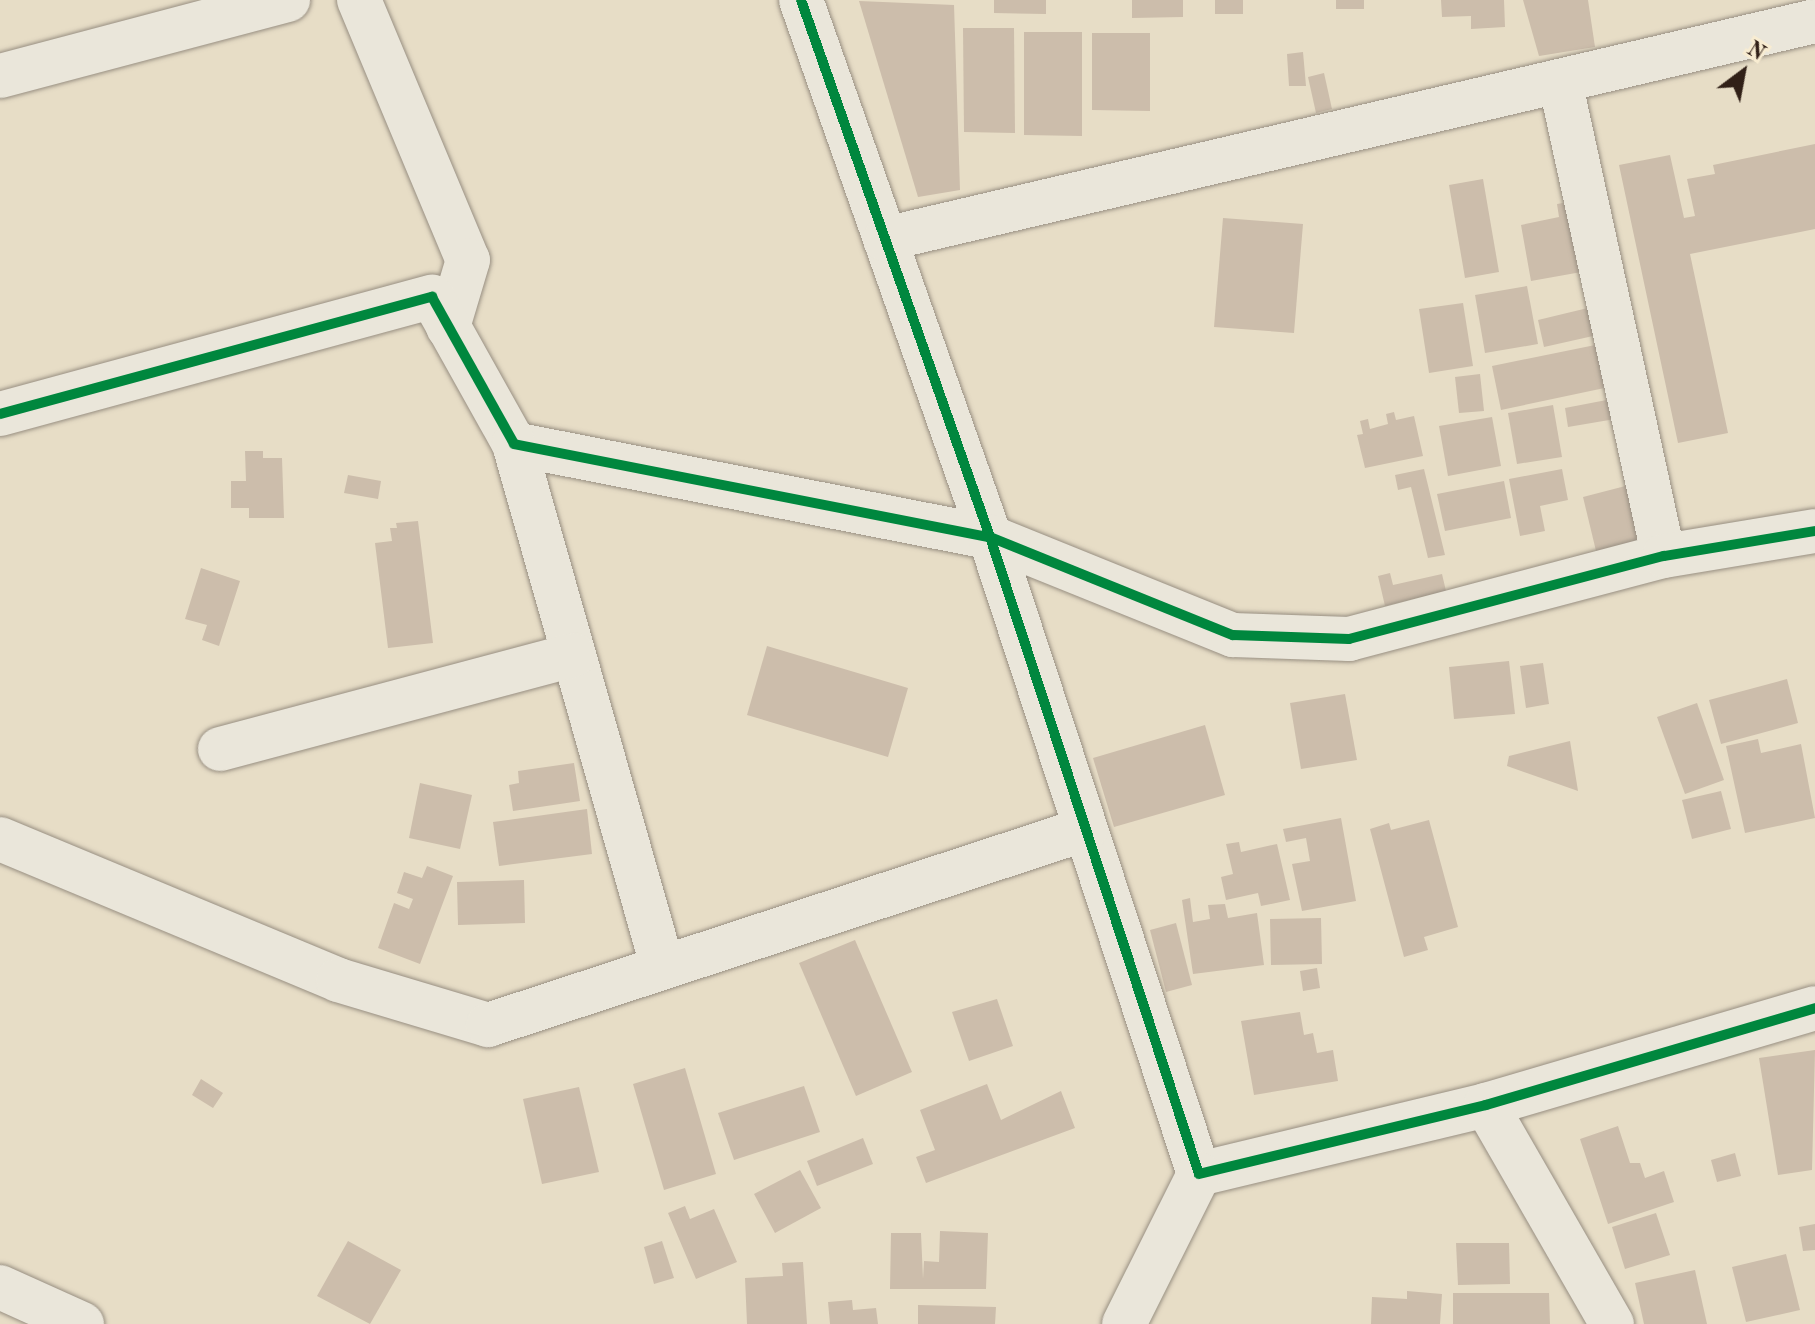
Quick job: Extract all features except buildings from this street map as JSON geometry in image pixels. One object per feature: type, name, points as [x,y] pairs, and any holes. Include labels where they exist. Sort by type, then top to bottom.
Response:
[{"type":"street","points":[[0,76],[288,0]]},
{"type":"street","points":[[359,0],[468,260],[448,327]]},
{"type":"street","points":[[801,0],[990,537],[1199,1174],[1124,1324]]},
{"type":"street","points":[[885,239],[1815,21]]},
{"type":"street","points":[[1560,81],[1664,556]]},
{"type":"street","points":[[0,414],[432,297],[514,444],[662,965]]},
{"type":"street","points":[[514,444],[990,537],[1233,635],[1349,639],[1664,556],[1815,531]]},
{"type":"street","points":[[220,749],[574,655]]},
{"type":"street","points":[[0,839],[338,980],[488,1025],[662,965],[1086,829]]},
{"type":"street","points":[[1199,1174],[1486,1105],[1815,1008]]},
{"type":"street","points":[[1486,1105],[1612,1324]]},
{"type":"street","points":[[0,1287],[82,1324]]},
{"type":"cycle path","points":[[801,0],[990,537],[1199,1174],[1486,1105],[1815,1008]]},
{"type":"cycle path","points":[[0,414],[432,297],[514,444],[990,537],[1233,635],[1349,639],[1664,556],[1815,531]]}]
